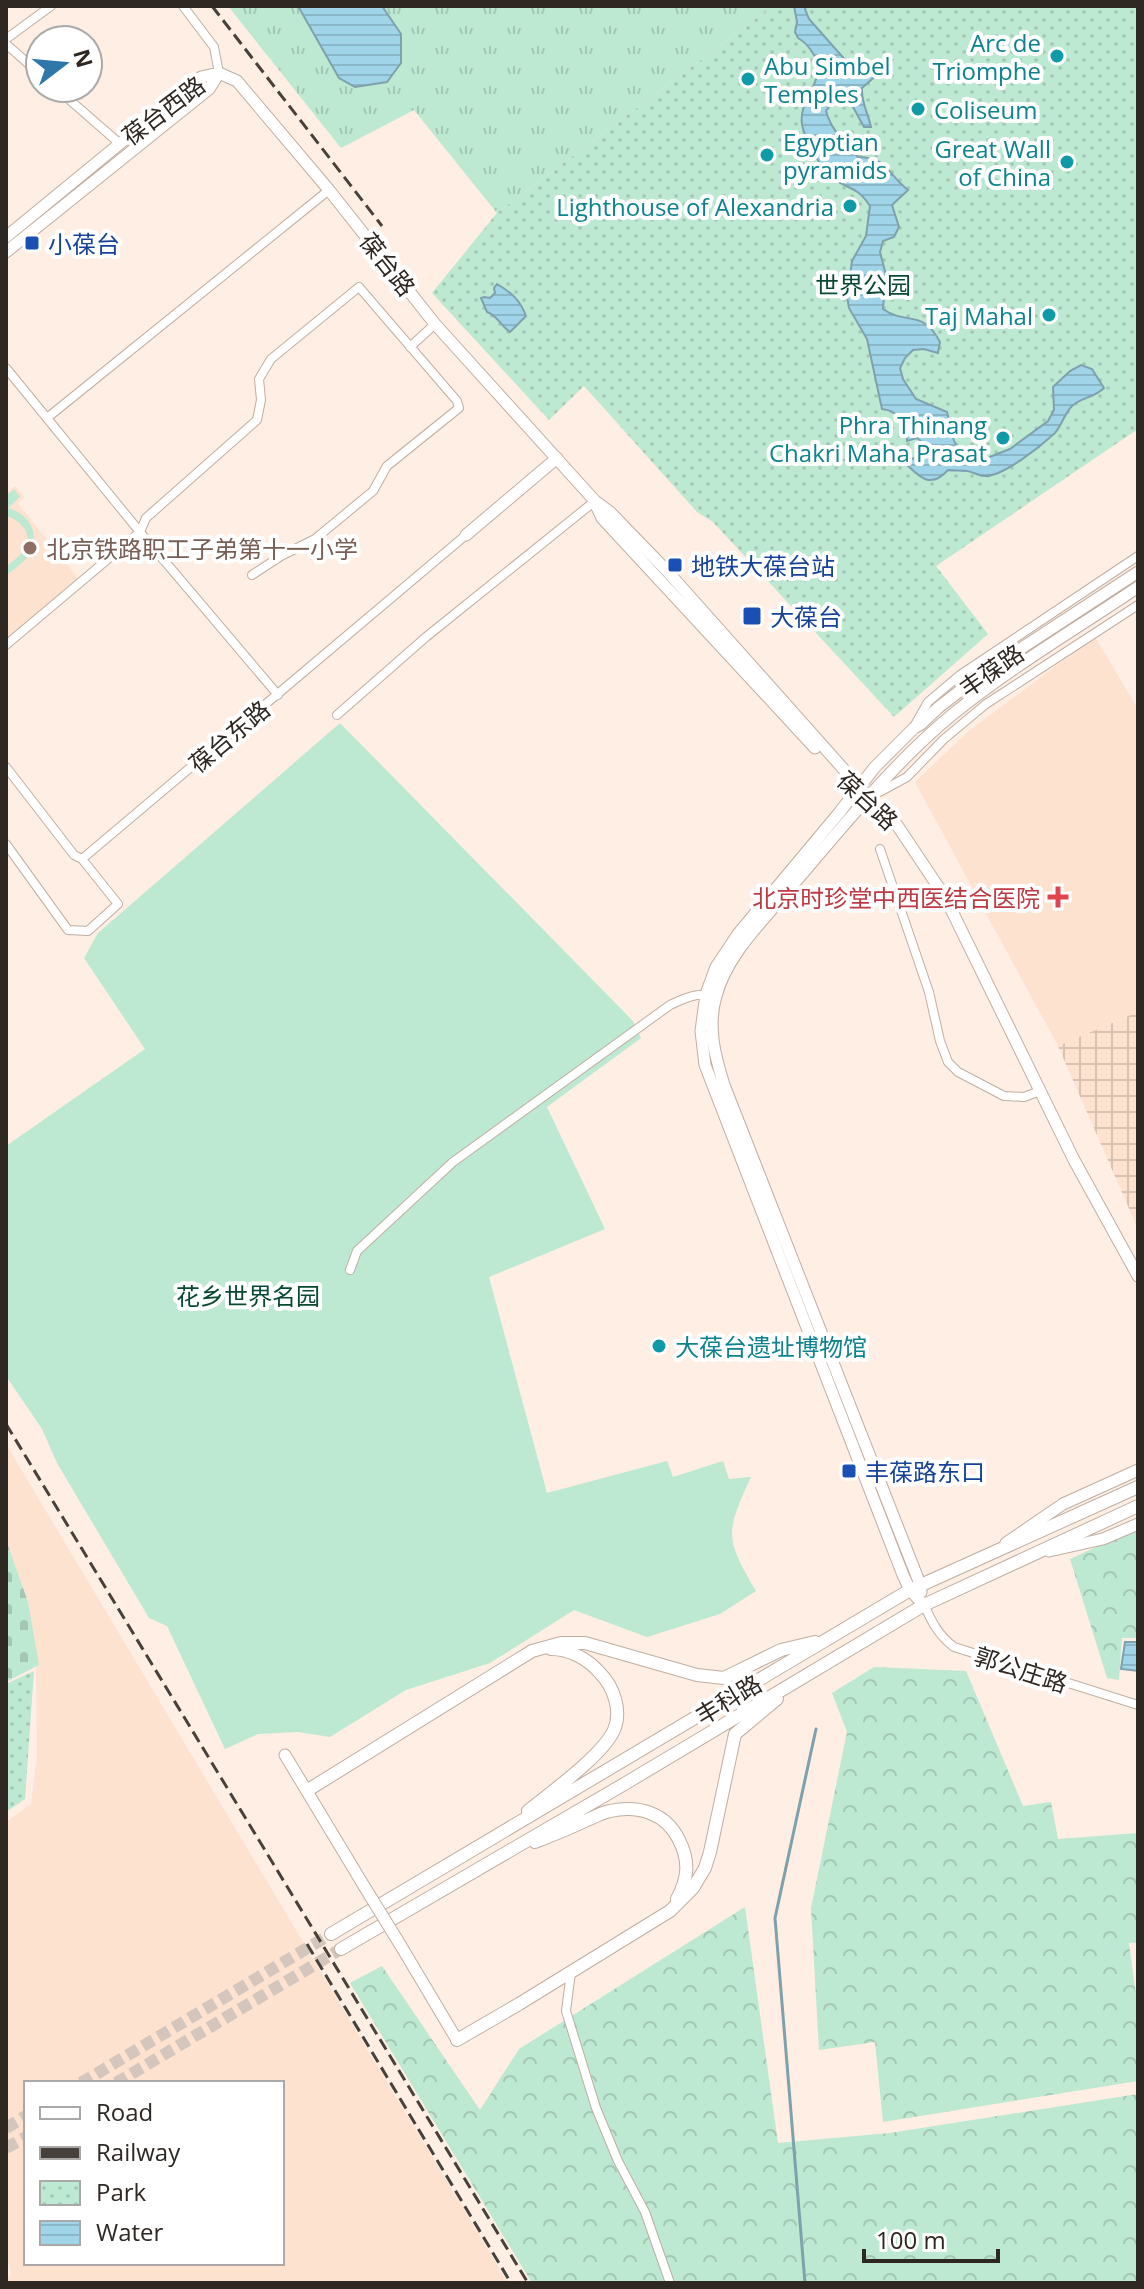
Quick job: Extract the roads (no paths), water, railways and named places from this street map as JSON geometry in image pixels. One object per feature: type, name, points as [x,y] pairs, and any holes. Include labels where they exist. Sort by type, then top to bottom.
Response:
[{"type":"main road","name":"丰科路","points":[[331,1934],[915,1587],[1138,1487]]},
{"type":"main road","name":"丰科路","points":[[341,1949],[924,1605],[1138,1506]]},
{"type":"main road","points":[[308,1790],[532,1651],[561,1643],[585,1643],[697,1675],[724,1678],[781,1650],[830,1638]]},
{"type":"main road","points":[[500,1835],[598,1752],[614,1731],[615,1697],[607,1680],[594,1665],[576,1654],[557,1649],[532,1651]]},
{"type":"main road","points":[[457,2040],[670,1911],[693,1888],[705,1868],[735,1734],[803,1676]]},
{"type":"main road","points":[[506,1852],[610,1811],[646,1810],[663,1820],[677,1836],[686,1855],[687,1870],[682,1889],[670,1911]]},
{"type":"street","points":[[24,59],[6,42],[51,6]]},
{"type":"street","points":[[183,6],[214,47],[219,73]]},
{"type":"street","name":"葆台西路","points":[[6,237],[201,77],[219,73]]},
{"type":"street","name":"葆台西路","points":[[6,252],[209,89],[219,73]]},
{"type":"street","name":"葆台路","points":[[219,73],[237,81],[329,190],[435,324],[595,501],[602,518],[858,789],[895,822],[945,897],[1074,1160],[1138,1276]]},
{"type":"street","points":[[74,104],[119,143]]},
{"type":"street","points":[[47,418],[329,190]]},
{"type":"street","points":[[6,645],[140,532],[146,518],[257,420],[261,400],[259,379],[271,359],[359,287],[457,401],[459,408],[387,466],[373,491],[315,539],[252,575]]},
{"type":"street","points":[[410,347],[435,324]]},
{"type":"street","points":[[6,368],[278,695]]},
{"type":"street","points":[[466,535],[557,458]]},
{"type":"street","points":[[337,715],[426,637],[595,501]]},
{"type":"street","name":"葆台东路","points":[[82,859],[466,535]]},
{"type":"street","points":[[914,728],[928,702],[960,675],[1138,556]]},
{"type":"street","name":"丰葆路","points":[[710,996],[716,967],[738,934],[875,767],[914,728],[979,676],[1138,572]]},
{"type":"street","name":"丰葆路","points":[[710,996],[758,926],[868,799],[953,714],[1138,587]]},
{"type":"street","points":[[868,799],[907,777],[951,733],[996,697],[1138,605]]},
{"type":"street","points":[[6,767],[74,855],[82,859],[118,904],[88,931],[68,930],[6,844]]},
{"type":"street","points":[[880,849],[929,992],[948,1062],[958,1072],[1004,1096],[1024,1097],[1040,1091]]},
{"type":"street","points":[[6,863],[15,856]]},
{"type":"street","points":[[350,1270],[357,1251],[453,1162],[670,1005],[687,997],[710,996],[701,1031],[705,1065],[924,1605]]},
{"type":"street","points":[[991,1552],[1063,1504],[1138,1470]]},
{"type":"street","points":[[1032,1554],[1103,1539],[1138,1524]]},
{"type":"street","name":"郭公庄路","points":[[924,1605],[943,1639],[954,1647],[1138,1705]]},
{"type":"street","points":[[285,1755],[457,2040]]},
{"type":"street","points":[[571,1972],[566,2011],[596,2108],[618,2161],[645,2212],[670,2283]]},
{"type":"water","points":[[298,6],[382,6],[401,34],[401,63],[387,82],[355,87],[339,78]]},
{"type":"water","points":[[794,6],[807,6],[805,9],[809,19],[855,71],[862,72],[869,62],[880,62],[879,73],[862,88],[871,127],[864,127],[853,107],[843,100],[832,102],[826,111],[835,130],[858,157],[882,163],[908,190],[892,205],[899,227],[894,237],[883,241],[880,252],[886,275],[883,309],[927,325],[940,342],[938,353],[913,350],[900,368],[916,399],[947,412],[956,445],[968,449],[976,457],[987,458],[1010,449],[1048,421],[1054,410],[1053,387],[1070,371],[1081,365],[1092,369],[1104,388],[1072,406],[1055,433],[1032,452],[993,475],[948,470],[929,480],[902,460],[925,457],[926,445],[917,438],[907,441],[901,419],[893,412],[882,409],[867,339],[849,308],[847,297],[852,261],[866,236],[870,206],[857,192],[828,174],[806,137],[802,115],[815,81],[817,64],[811,50],[795,32]]},
{"type":"water","points":[[497,284],[515,297],[526,316],[510,332],[487,312],[481,298],[490,298]]},
{"type":"water","points":[[1125,1642],[1138,1642],[1138,1671],[1121,1669]]},
{"type":"waterway","points":[[805,2283],[775,1918],[816,1729]]},
{"type":"tunnel","points":[[84,2081],[331,1934]]},
{"type":"tunnel","points":[[119,2081],[341,1949]]},
{"type":"tunnel","points":[[6,2128],[24,2117]]},
{"type":"tunnel","points":[[6,2148],[24,2138]]},
{"type":"railway","points":[[212,6],[382,226]]},
{"type":"railway","points":[[6,1424],[528,2283]]},
{"type":"railway","points":[[307,1944],[511,2283]]},
{"type":"place","name":"Arc de Triomphe","points":[[1057,56]]},
{"type":"place","name":"Abu Simbel Temples","points":[[748,79]]},
{"type":"place","name":"Coliseum","points":[[918,109]]},
{"type":"place","name":"Egyptian pyramids","points":[[767,155]]},
{"type":"place","name":"Great Wall of China","points":[[1067,162]]},
{"type":"place","name":"Lighthouse of Alexandria","points":[[850,206]]},
{"type":"place","name":"小葆台","points":[[32,243]]},
{"type":"place","name":"Taj Mahal","points":[[1049,315]]},
{"type":"place","name":"Phra Thinang Chakri Maha Prasat","points":[[1003,438]]},
{"type":"place","name":"北京铁路职工子弟第十一小学","points":[[30,548]]},
{"type":"place","name":"地铁大葆台站","points":[[675,565]]},
{"type":"place","name":"大葆台","points":[[752,616]]},
{"type":"place","name":"北京时珍堂中西医结合医院","points":[[1058,897]]},
{"type":"place","name":"大葆台遗址博物馆","points":[[659,1346]]},
{"type":"place","name":"丰葆路东口","points":[[849,1471]]},
{"type":"park label","name":"世界公园","points":[[863,284]]},
{"type":"park label","name":"花乡世界名园","points":[[248,1295]]}]
